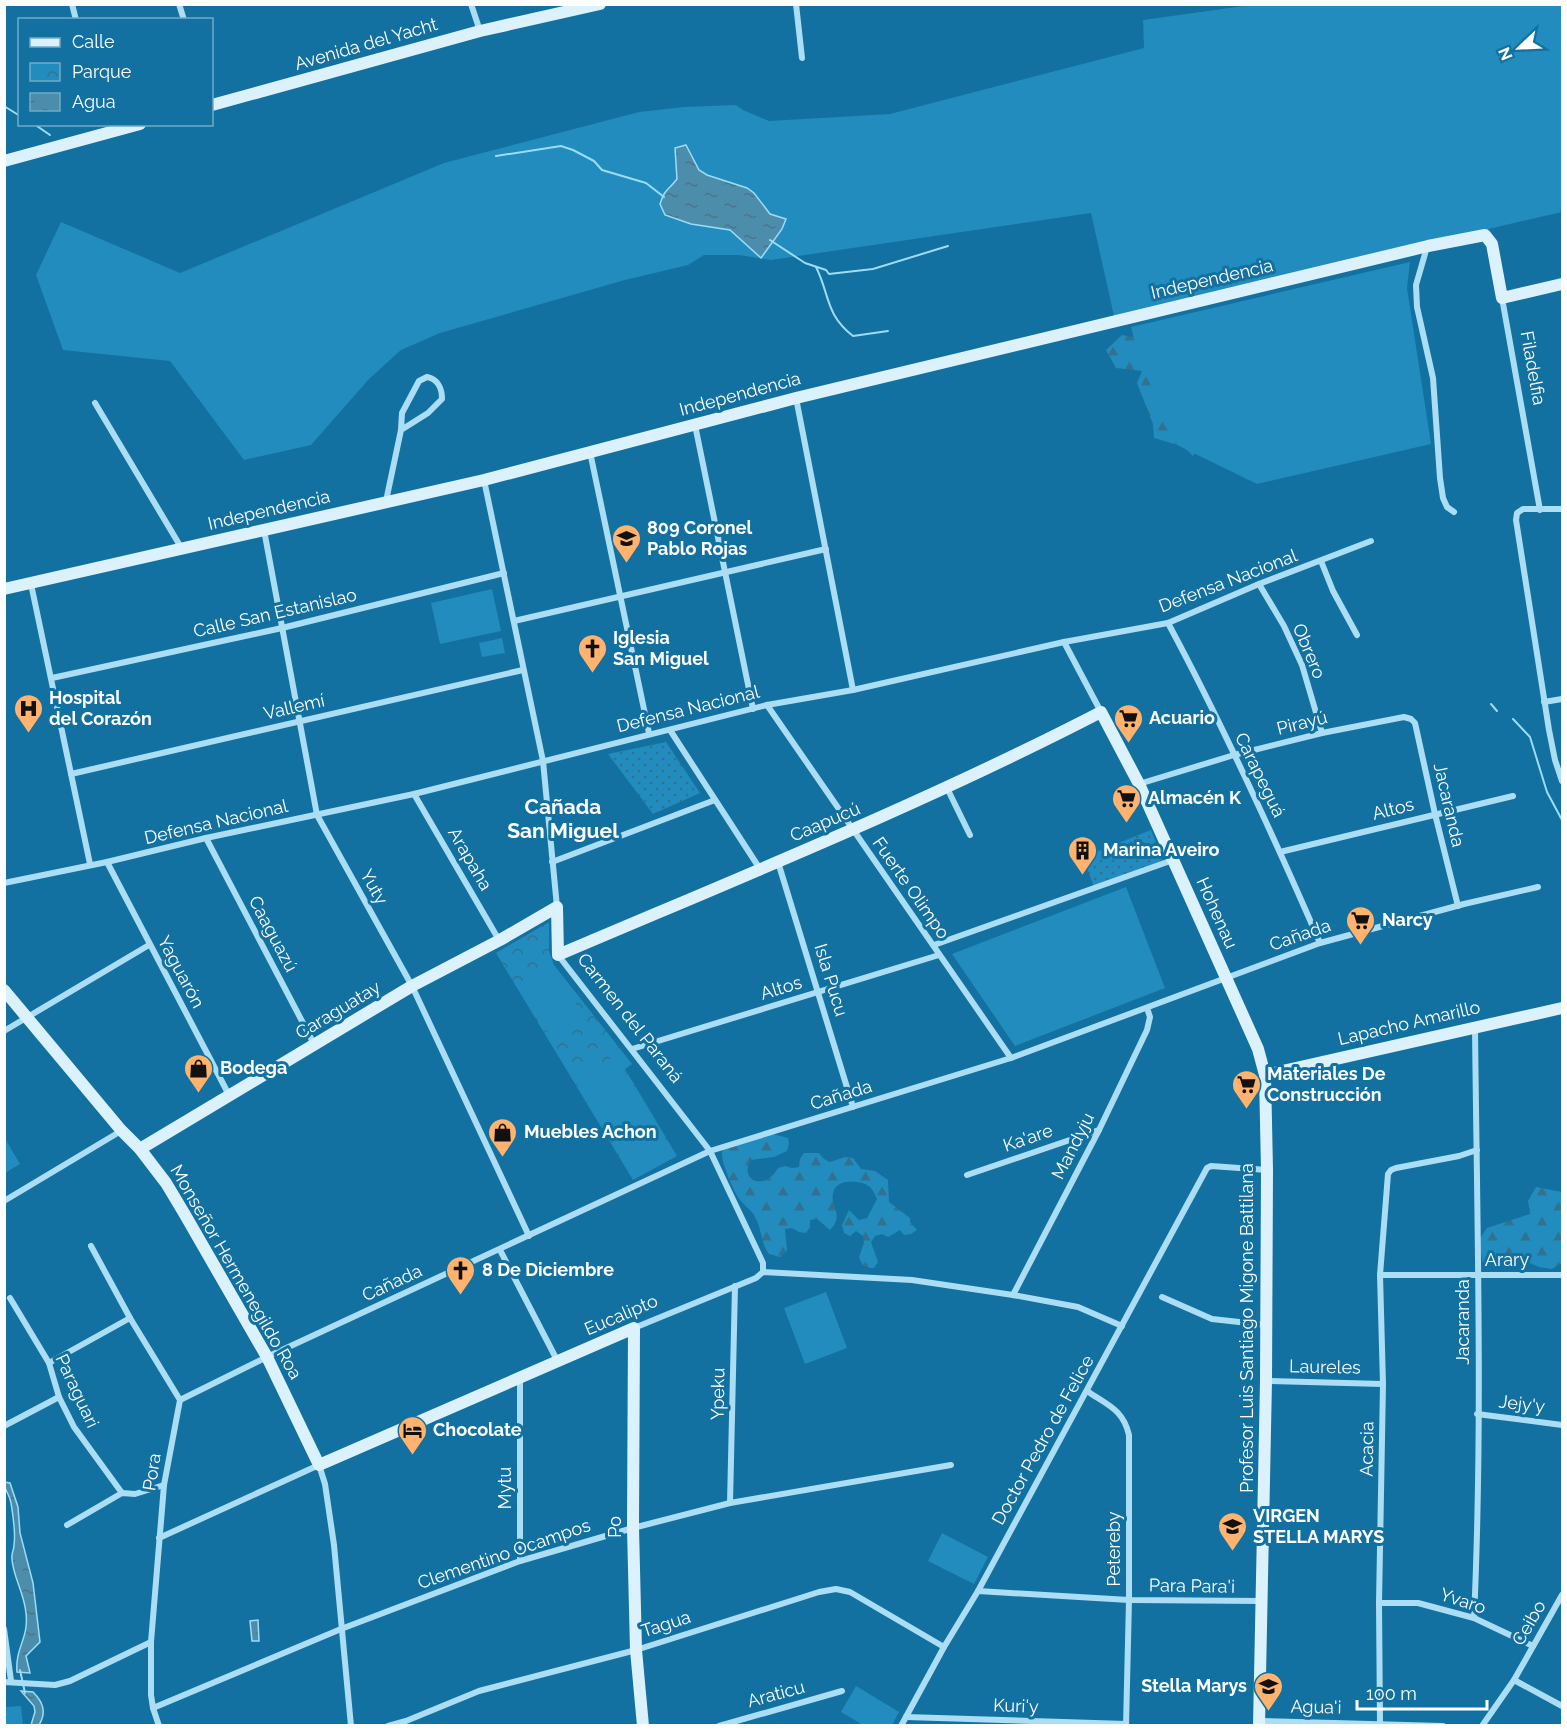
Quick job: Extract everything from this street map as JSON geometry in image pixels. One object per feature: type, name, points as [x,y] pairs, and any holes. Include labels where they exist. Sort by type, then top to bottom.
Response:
[{"type":"street","points":[[471,4],[480,31]]},
{"type":"street","name":"Avenida del Yacht","points":[[213,105],[480,31],[600,4]]},
{"type":"street","points":[[796,4],[802,58]]},
{"type":"street","points":[[4,161],[110,128],[125,126]]},
{"type":"street","name":"Independencia","points":[[4,590],[484,480],[796,398],[1428,246],[1485,235]]},
{"type":"street","name":"Filadelfia","points":[[1485,235],[1492,244],[1540,510]]},
{"type":"street","points":[[1428,246],[1416,285],[1417,307],[1433,378],[1443,498],[1447,507],[1454,512]]},
{"type":"street","points":[[1502,298],[1563,284]]},
{"type":"street","points":[[386,502],[401,429],[402,412],[419,381],[427,377],[431,378],[442,391],[442,399],[428,413],[401,429]]},
{"type":"street","points":[[796,398],[853,690]]},
{"type":"street","points":[[95,403],[182,549]]},
{"type":"street","points":[[694,425],[753,709]]},
{"type":"street","points":[[589,451],[649,733]]},
{"type":"street","name":"Carmen del Paraná","points":[[484,480],[543,761],[558,955],[710,1151],[763,1263],[763,1272]]},
{"type":"street","points":[[1563,509],[1523,509],[1517,513],[1516,520],[1554,760],[1563,781]]},
{"type":"street","name":"Yuty","points":[[264,530],[317,815],[412,986],[529,1236]]},
{"type":"street","name":"Defensa Nacional","points":[[4,883],[414,794],[767,705],[853,690],[1064,642],[1168,623],[1371,541]]},
{"type":"street","points":[[514,621],[826,549]]},
{"type":"street","points":[[1321,561],[1333,591],[1357,635]]},
{"type":"street","name":"Calle San Estanislao","points":[[52,678],[282,628],[504,573]]},
{"type":"street","points":[[31,584],[90,864]]},
{"type":"street","name":"Obrero","points":[[1260,584],[1284,626],[1302,665],[1322,733]]},
{"type":"street","name":"Carapeguá","points":[[1168,623],[1234,755],[1320,943]]},
{"type":"street","name":"Hohenau","points":[[1064,642],[1139,784],[1258,1049],[1265,1075]]},
{"type":"street","name":"Vallemí","points":[[71,774],[523,670]]},
{"type":"street","points":[[1544,702],[1563,699]]},
{"type":"street","name":"Fuerte Olimpo","points":[[767,705],[1011,1058]]},
{"type":"street","name":"Caapucú","points":[[558,955],[853,831],[1032,748],[1101,712]]},
{"type":"street","name":"Pirayú","points":[[1139,784],[1234,755],[1322,733],[1404,717]]},
{"type":"street","name":"Jacaranda","points":[[1404,717],[1415,723],[1458,906]]},
{"type":"street","points":[[670,730],[760,869]]},
{"type":"street","points":[[946,788],[970,835]]},
{"type":"street","name":"Arapaha","points":[[414,794],[500,940]]},
{"type":"street","name":"Altos","points":[[1280,852],[1513,796]]},
{"type":"street","points":[[552,862],[715,800]]},
{"type":"street","name":"Caaguazú","points":[[206,838],[314,1045]]},
{"type":"street","points":[[934,945],[1173,859]]},
{"type":"street","name":"Isla Pucu","points":[[778,861],[853,1107]]},
{"type":"street","name":"Yaguarón","points":[[107,862],[230,1095]]},
{"type":"street","name":"Cañada","points":[[180,1400],[267,1357],[710,1151],[1011,1058],[1320,943],[1538,886]]},
{"type":"street","name":"Caraguatay","points":[[140,1149],[412,986],[500,940],[556,907]]},
{"type":"street","points":[[4,1031],[149,945]]},
{"type":"street","name":"Altos","points":[[632,1049],[939,955]]},
{"type":"street","name":"Monseñor Hermenegildo Roa","points":[[4,990],[140,1149],[166,1183],[267,1357],[319,1465],[325,1484],[334,1545],[351,1725]]},
{"type":"street","name":"Mandyju","points":[[1013,1295],[1099,1130],[1147,1030],[1150,1017],[1147,1008]]},
{"type":"street","name":"Lapacho Amarillo","points":[[1265,1075],[1563,1008]]},
{"type":"street","name":"Jacaranda","points":[[1474,1618],[1478,1414],[1475,1026]]},
{"type":"street","name":"Profesor Luis Santiago Migone Battilana","points":[[1259,1723],[1266,1381],[1265,1075]]},
{"type":"street","points":[[4,1201],[122,1130]]},
{"type":"street","name":"Ka'are","points":[[967,1175],[1099,1130]]},
{"type":"street","name":"Acacia","points":[[1376,1724],[1383,1384],[1380,1275],[1388,1174],[1396,1168],[1459,1156],[1476,1150]]},
{"type":"street","name":"Doctor Pedro de Felice","points":[[902,1725],[944,1647],[978,1591],[1209,1167],[1267,1170]]},
{"type":"street","points":[[91,1246],[130,1318],[180,1400]]},
{"type":"street","points":[[500,1250],[558,1362]]},
{"type":"street","name":"Eucalipto","points":[[159,1538],[319,1465],[634,1328],[756,1278],[763,1272],[912,1280],[1013,1295],[1078,1307],[1122,1326]]},
{"type":"street","name":"Arary","points":[[1380,1275],[1563,1275]]},
{"type":"street","name":"Ypeku","points":[[730,1503],[735,1286]]},
{"type":"street","points":[[1162,1297],[1212,1319],[1266,1325]]},
{"type":"street","name":"Paraguari","points":[[10,1298],[49,1363],[59,1397],[74,1427],[122,1493]]},
{"type":"street","points":[[49,1363],[130,1318]]},
{"type":"street","name":"Po","points":[[634,1328],[633,1528],[636,1650],[643,1725]]},
{"type":"street","name":"Mytu","points":[[520,1379],[520,1561]]},
{"type":"street","name":"Laureles","points":[[1266,1381],[1383,1384]]},
{"type":"street","name":"Petereby","points":[[1087,1391],[1119,1413],[1126,1424],[1129,1435],[1126,1725]]},
{"type":"street","points":[[4,1426],[59,1397]]},
{"type":"street","name":"Pora","points":[[159,1725],[153,1708],[150,1674],[151,1642],[164,1485],[180,1400]]},
{"type":"street","name":"Jejy'y","points":[[1478,1414],[1563,1425]]},
{"type":"street","name":"Clementino Ocampos","points":[[153,1708],[341,1629],[520,1561],[730,1503],[951,1465]]},
{"type":"street","points":[[68,1525],[122,1493],[135,1494],[164,1485]]},
{"type":"street","name":"Tagua","points":[[388,1725],[406,1721],[479,1691],[636,1650],[819,1592],[836,1589],[850,1592],[944,1647]]},
{"type":"street","name":"Para Para'i","points":[[978,1591],[1129,1600],[1262,1601]]},
{"type":"street","name":"Ceibo","points":[[1482,1725],[1515,1680],[1533,1646],[1559,1608],[1563,1596]]},
{"type":"street","name":"Yvaro","points":[[1379,1603],[1418,1603],[1474,1618],[1533,1646]]},
{"type":"street","points":[[4,1629],[8,1682],[38,1685],[55,1685],[70,1681],[151,1642]]},
{"type":"street","points":[[1515,1680],[1563,1706]]},
{"type":"street","name":"Araticu","points":[[718,1725],[842,1691]]},
{"type":"street","name":"Kuri'y","points":[[906,1717],[1126,1725]]},
{"type":"street","name":"Agua'i","points":[[1259,1723],[1443,1725]]},
{"type":"green space","points":[[1258,4],[1562,5],[1562,212],[1114,316],[1091,213],[771,260],[739,255],[704,255],[688,265],[625,280],[440,333],[401,350],[369,379],[311,445],[244,460],[170,361],[63,350],[36,275],[61,222],[180,273],[444,163],[639,112],[736,105],[769,121],[890,114],[1144,48],[1143,20]]},
{"type":"green space","points":[[1410,262],[1407,288],[1431,444],[1257,484],[1177,445],[1140,361],[1131,327]]},
{"type":"green space","points":[[1122,335],[1137,338],[1204,444],[1193,456],[1184,447],[1154,438],[1153,424],[1137,383],[1142,371],[1116,368],[1106,350]]},
{"type":"green space","points":[[492,589],[501,631],[440,644],[431,603]]},
{"type":"green space","points":[[502,638],[505,653],[482,657],[479,643]]},
{"type":"green space","points":[[666,742],[700,793],[653,814],[608,754]]},
{"type":"green space","points":[[1151,830],[1163,861],[1094,887],[1083,857]]},
{"type":"green space","points":[[1126,887],[1165,988],[1015,1046],[952,954]]},
{"type":"green space","points":[[549,922],[549,951],[554,965],[632,1064],[625,1069],[677,1156],[633,1180],[496,953]]},
{"type":"green space","points":[[550,966],[583,1015],[551,1036],[518,987]]},
{"type":"green space","points":[[616,1056],[674,1155],[634,1179],[575,1080]]},
{"type":"green space","points":[[773,1134],[788,1138],[787,1151],[774,1157],[751,1160],[748,1167],[750,1178],[755,1181],[766,1180],[778,1168],[799,1167],[804,1153],[819,1153],[830,1162],[845,1157],[853,1158],[861,1169],[875,1171],[888,1180],[889,1202],[910,1218],[910,1222],[917,1230],[904,1235],[900,1230],[888,1237],[882,1234],[875,1236],[871,1242],[878,1262],[874,1268],[865,1266],[859,1257],[864,1243],[863,1236],[856,1231],[850,1236],[844,1233],[842,1225],[849,1210],[859,1220],[867,1218],[877,1199],[867,1185],[846,1182],[837,1186],[833,1194],[837,1215],[830,1230],[817,1219],[810,1220],[810,1227],[806,1233],[792,1228],[785,1229],[787,1251],[780,1257],[769,1254],[764,1246],[758,1223],[733,1188],[725,1169],[722,1153],[727,1145]]},
{"type":"green space","points":[[4,1137],[20,1164],[5,1173],[4,1173]]},
{"type":"green space","points":[[1536,1187],[1562,1192],[1562,1263],[1552,1269],[1525,1261],[1497,1267],[1483,1264],[1479,1240],[1487,1228],[1530,1214],[1528,1201]]},
{"type":"green space","points":[[826,1292],[847,1348],[805,1364],[784,1308]]},
{"type":"green space","points":[[942,1533],[988,1557],[974,1584],[928,1561]]},
{"type":"green space","points":[[856,1686],[899,1712],[892,1725],[863,1725],[841,1712]]},
{"type":"green space","points":[[21,1706],[23,1725],[5,1725],[5,1707]]},
{"type":"water","points":[[686,145],[699,170],[707,175],[747,188],[754,193],[770,214],[786,219],[782,229],[761,258],[730,230],[691,224],[665,215],[660,204],[665,192],[677,179],[675,148]]},
{"type":"water","points":[[4,1482],[10,1483],[18,1507],[20,1533],[33,1583],[40,1642],[26,1656],[30,1673],[17,1672],[18,1656],[26,1630],[26,1613],[13,1566],[14,1524]]},
{"type":"water","points":[[258,1620],[259,1641],[252,1641],[250,1621]]},
{"type":"water","points":[[21,1691],[33,1692],[41,1703],[43,1716],[39,1725],[31,1725],[35,1712],[34,1706]]},
{"type":"waterway","points":[[4,106],[18,115]]},
{"type":"waterway","points":[[37,126],[50,135]]},
{"type":"waterway","points":[[496,156],[561,146],[594,161],[602,170],[646,183],[664,197]]},
{"type":"waterway","points":[[770,240],[805,263],[826,270],[829,274],[873,269],[948,246]]},
{"type":"waterway","points":[[816,267],[829,304],[844,328],[853,336],[888,331]]},
{"type":"waterway","points":[[1491,704],[1497,711]]},
{"type":"waterway","points":[[1513,719],[1530,737],[1547,792],[1562,820]]},
{"type":"waterway","points":[[20,1670],[25,1693]]},
{"type":"place","name":"809 Coronel Pablo Rojas","points":[[626,564]]},
{"type":"place","name":"Iglesia San Miguel","points":[[592,674]]},
{"type":"place","name":"Hospital del Corazón","points":[[28,734]]},
{"type":"place","name":"Acuario","points":[[1128,744]]},
{"type":"place","name":"Almacén K","points":[[1127,824]]},
{"type":"place","name":"Marina Aveiro","points":[[1082,876]]},
{"type":"place","name":"Narcy","points":[[1361,946]]},
{"type":"place","name":"Bodega","points":[[199,1094]]},
{"type":"place","name":"Materiales De Construcción","points":[[1246,1110]]},
{"type":"place","name":"Muebles Achon","points":[[503,1158]]},
{"type":"place","name":"8 De Diciembre","points":[[461,1296]]},
{"type":"place","name":"Chocolate","points":[[412,1456]]},
{"type":"place","name":"VIRGEN STELLA MARYS","points":[[1232,1552]]},
{"type":"place","name":"Stella Marys","points":[[1268,1712]]},
{"type":"district","name":"Cañada San Miguel","points":[[563,819]]}]
